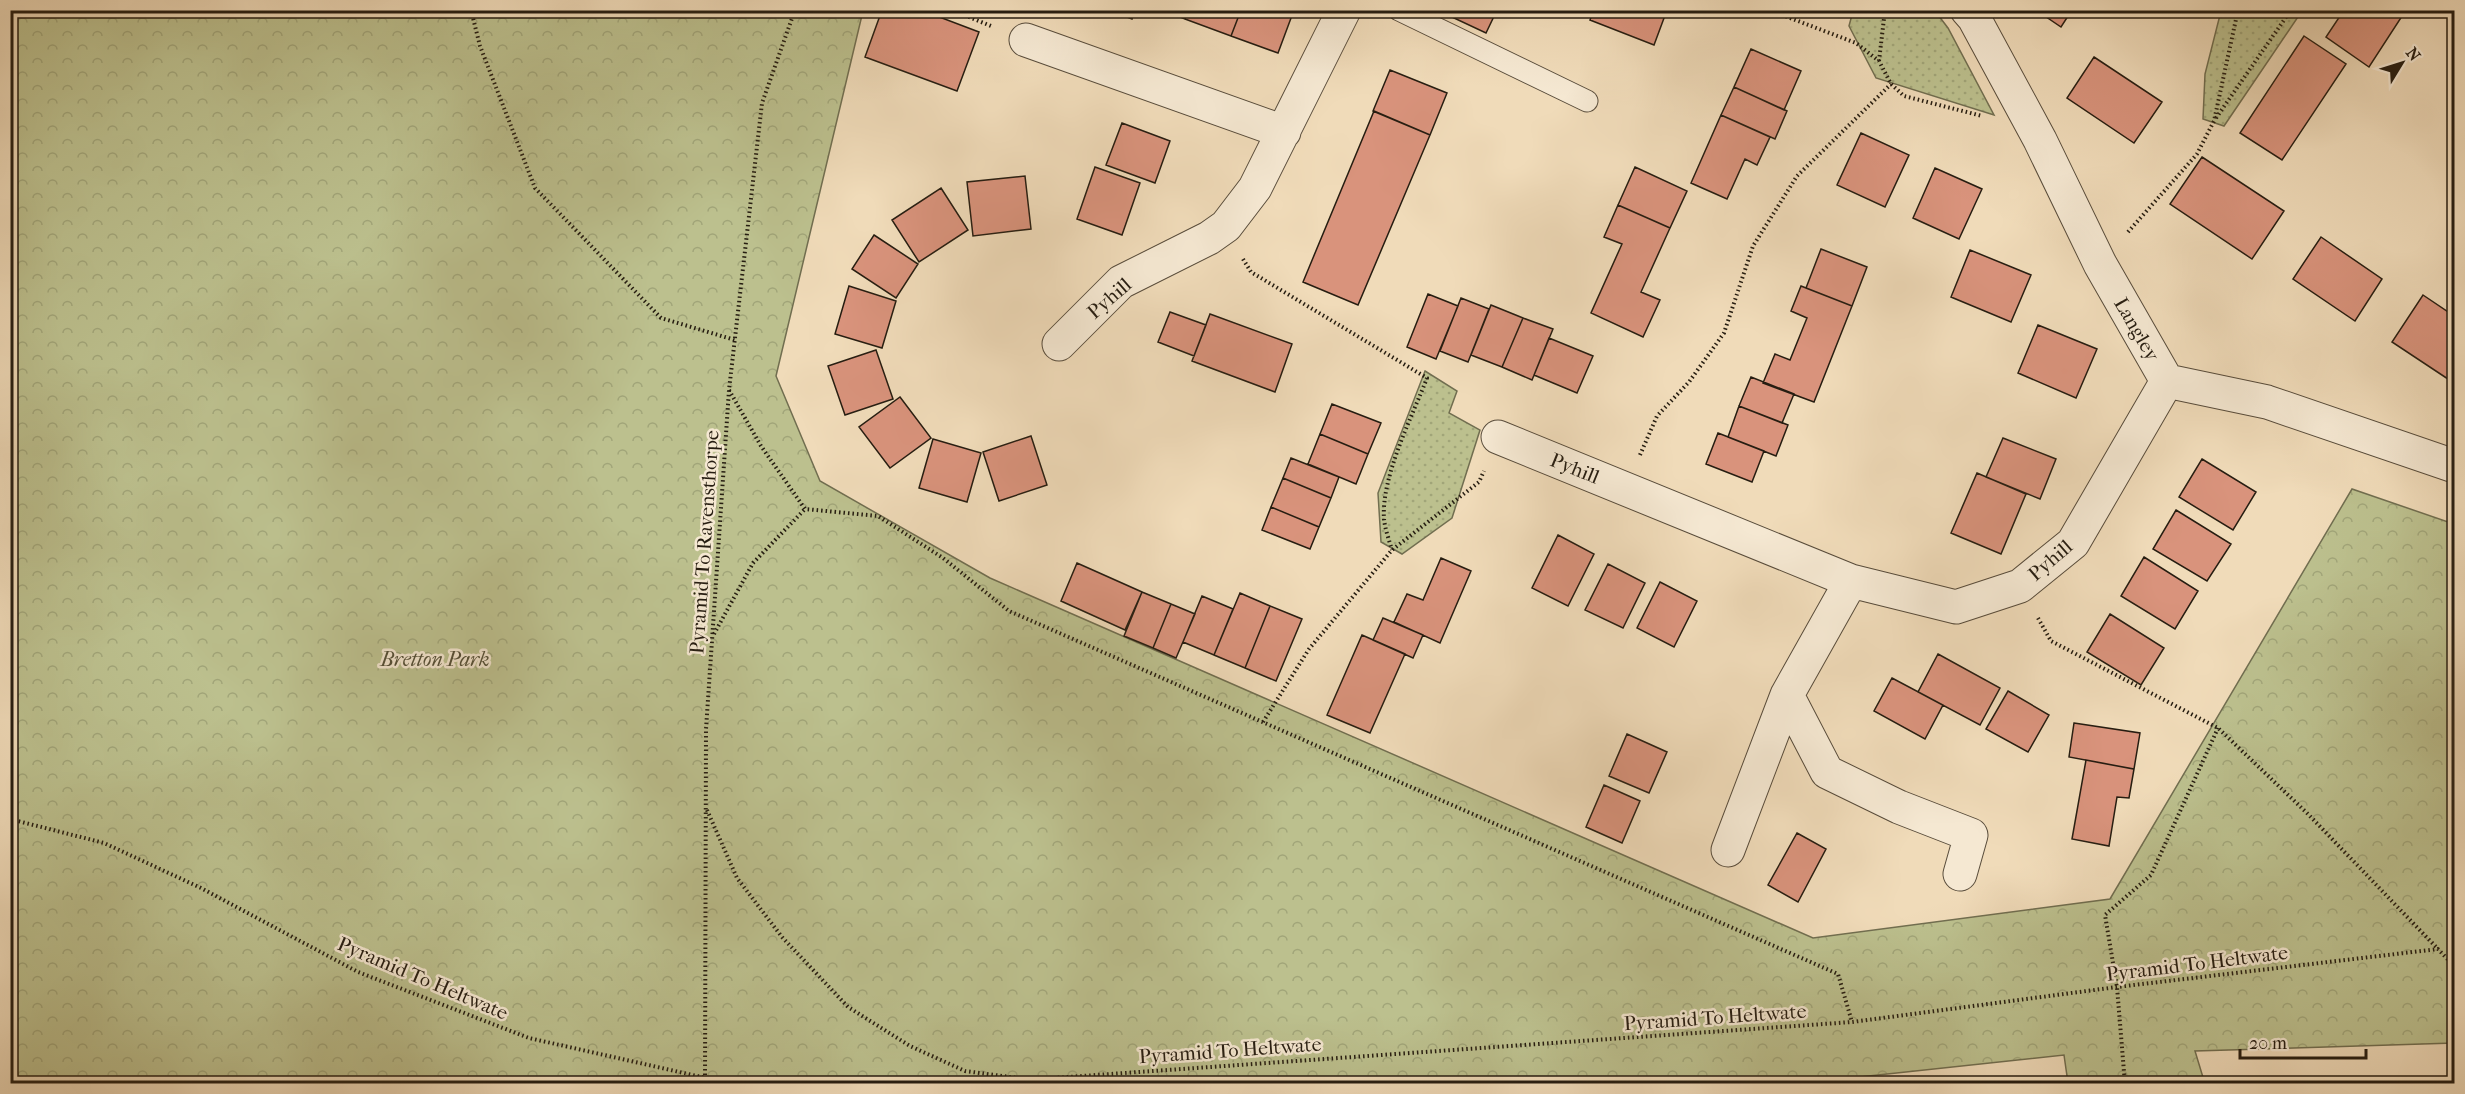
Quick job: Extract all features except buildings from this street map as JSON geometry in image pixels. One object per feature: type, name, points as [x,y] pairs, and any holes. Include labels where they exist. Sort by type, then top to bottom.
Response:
[{"type":"street","name":"Pyhill","points":[[1059,344],[1121,282],[1209,238],[1226,226],[1255,188],[1344,10]]},
{"type":"street","name":"Langley","points":[[1967,10],[1974,18],[2040,140],[2100,264],[2167,381],[2267,402],[2454,466]]},
{"type":"street","points":[[1026,40],[1284,132]]},
{"type":"street","name":"Pyhill","points":[[1498,437],[1851,581],[1956,607],[2020,586],[2073,543],[2167,381]]},
{"type":"street","points":[[1728,850],[1787,694],[1851,581]]},
{"type":"street","points":[[1787,694],[1827,772],[1899,807],[1971,835],[1960,874]]},
{"type":"lane","points":[[1399,10],[1587,101]]},
{"type":"path","points":[[471,10],[480,46],[535,188],[661,318],[735,340]]},
{"type":"path","name":"Pyramid To Ravensthorpe","points":[[705,1083],[706,729],[729,390],[762,103],[795,10]]},
{"type":"path","points":[[1769,10],[1856,44],[1879,61],[1891,84],[1904,96],[1982,116],[1988,122]]},
{"type":"path","points":[[1879,61],[1886,10]]},
{"type":"path","points":[[2214,121],[2238,10]]},
{"type":"path","points":[[2100,264],[2197,154],[2214,121],[2291,10]]},
{"type":"path","points":[[1626,489],[1657,416],[1689,382],[1724,333],[1753,246],[1797,176],[1891,84]]},
{"type":"path","points":[[1226,226],[1251,272],[1427,378],[1396,456],[1387,492],[1384,518],[1392,550]]},
{"type":"path","points":[[729,390],[761,446],[805,509],[878,516],[943,558],[1009,611],[1839,974],[1852,1022]]},
{"type":"path","points":[[1263,722],[1309,649],[1392,550],[1479,482],[1498,437]]},
{"type":"path","points":[[712,638],[753,563],[805,509]]},
{"type":"path","points":[[2020,586],[2051,641],[2218,728],[2308,814],[2454,966]]},
{"type":"path","points":[[2125,1083],[2117,987],[2105,915],[2151,874],[2218,728]]},
{"type":"path","points":[[706,807],[737,878],[782,938],[848,1007],[910,1046],[965,1071],[1027,1079]]},
{"type":"path","name":"Pyramid To Heltwate","points":[[10,819],[104,843],[201,888],[358,972],[529,1038],[706,1078],[811,1083]]},
{"type":"path","name":"Pyramid To Heltwate","points":[[968,1083],[1852,1022],[2117,987],[2438,949]]},
{"type":"green space","name":"Bretton Park","points":[[10,11],[863,11],[776,376],[820,481],[990,578],[1813,938],[2110,899],[2352,489],[2454,524],[2454,1043],[2195,1051],[2205,1084],[2068,1083],[2064,1055],[1794,1084],[11,1083]]},
{"type":"green space","points":[[1853,11],[1935,11],[1948,28],[1994,115],[1876,78],[1849,26]]},
{"type":"green space","points":[[2221,11],[2302,11],[2224,126],[2203,119],[2205,74]]},
{"type":"green space","points":[[1425,371],[1457,391],[1449,413],[1480,430],[1452,518],[1402,554],[1381,542],[1378,493]]}]
